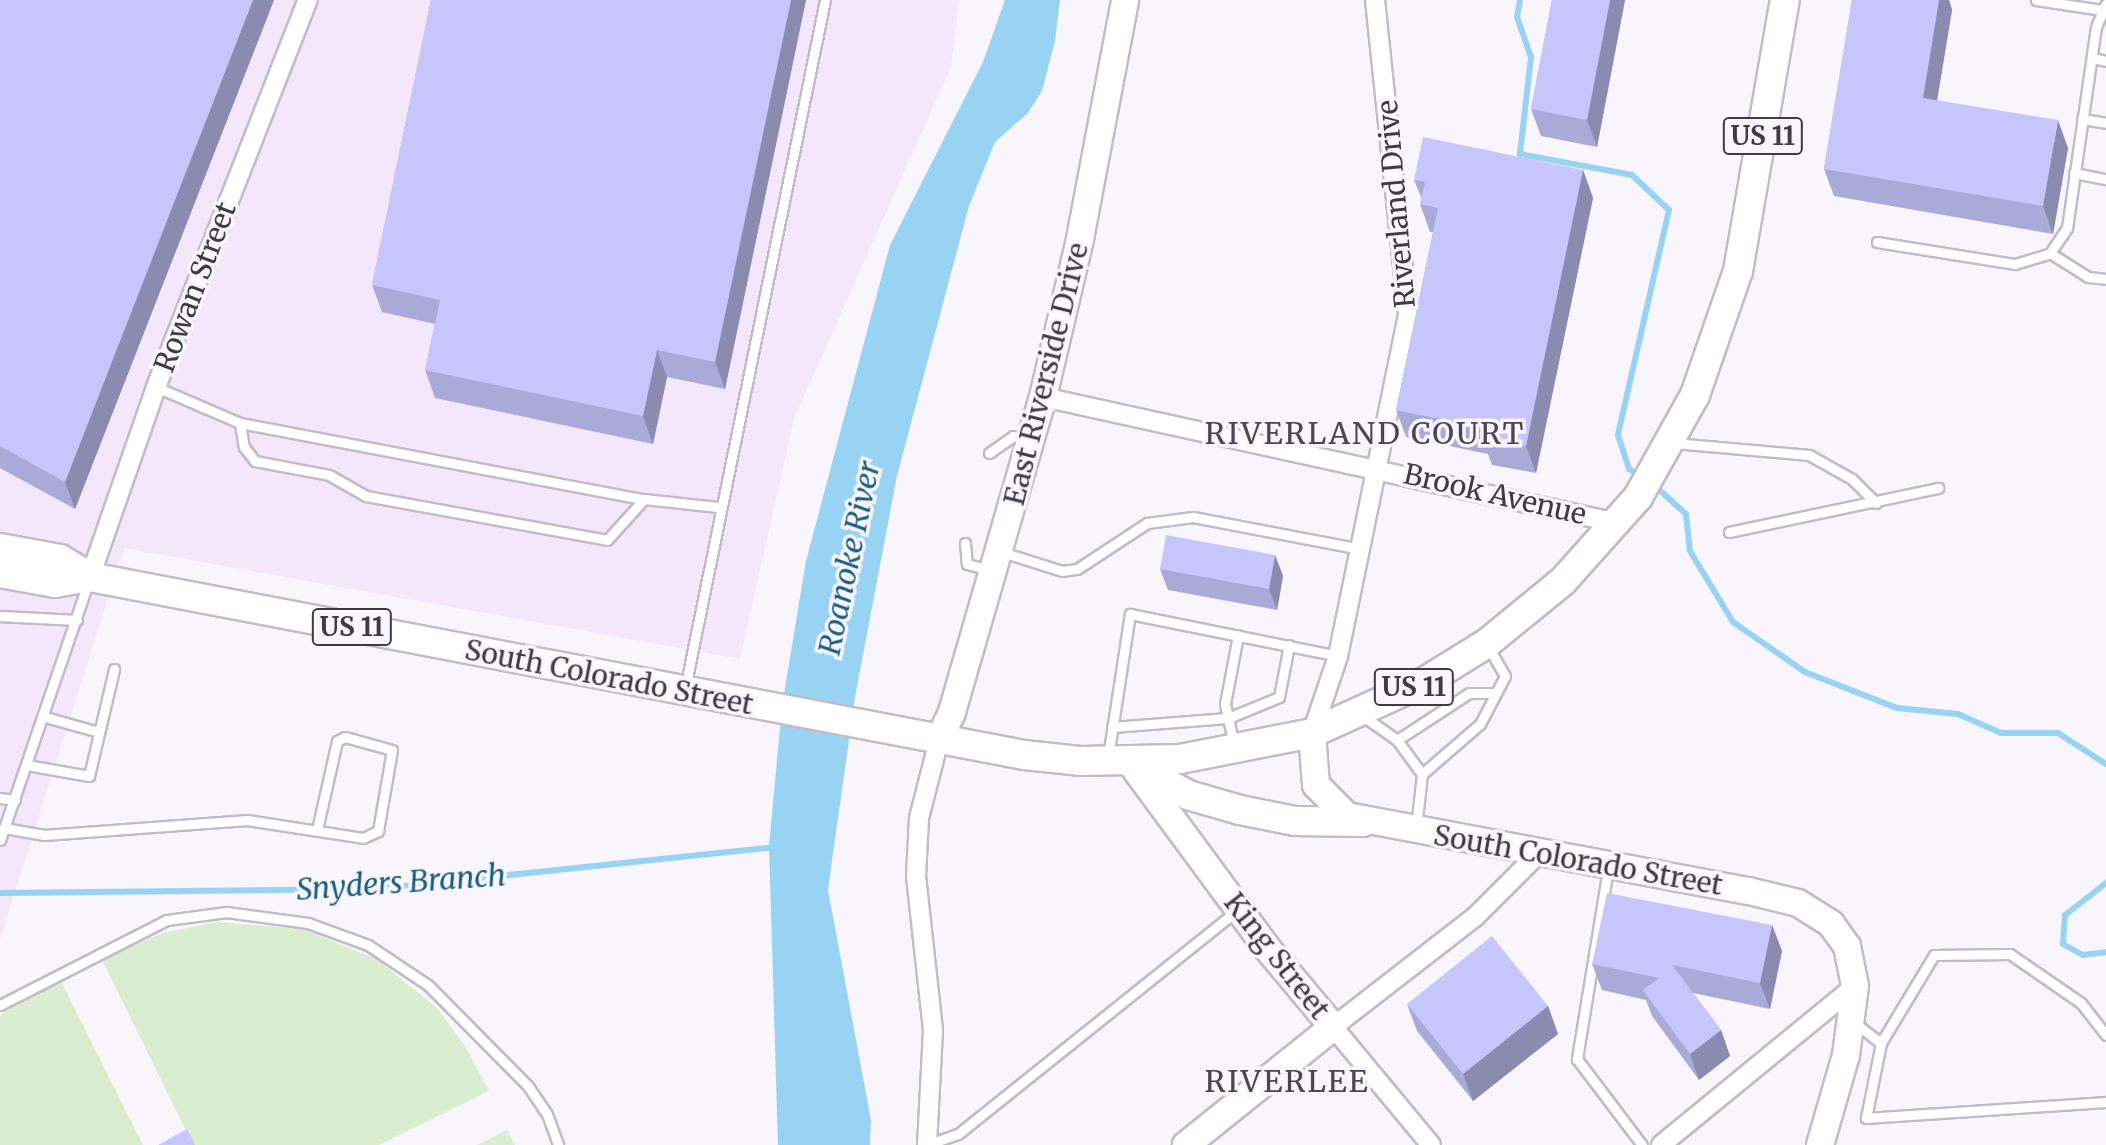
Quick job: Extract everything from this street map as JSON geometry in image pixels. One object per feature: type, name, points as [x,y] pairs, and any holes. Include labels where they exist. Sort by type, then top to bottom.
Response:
[{"type":"main road","name":"US 11","points":[[1119,762],[1235,752],[1312,733],[1360,714],[1486,644],[1563,581],[1617,523],[1638,497],[1671,443],[1714,347],[1738,271],[1785,0]]},
{"type":"main road","name":"South Colorado Street","points":[[0,548],[60,559],[90,577],[900,734],[1024,755],[1119,762]]},
{"type":"main road","name":"South Colorado Street","points":[[0,573],[55,583],[90,577]]},
{"type":"main road","points":[[1119,762],[1188,795],[1240,810],[1295,821],[1363,822]]},
{"type":"street","name":"Rowan Street","points":[[90,577],[156,387],[308,0]]},
{"type":"street","name":"East Riverside Drive","points":[[939,740],[952,712],[1043,397],[1080,239],[1125,0]]},
{"type":"street","name":"Riverland Drive","points":[[1312,733],[1338,656],[1404,353],[1408,282],[1375,0]]},
{"type":"street","name":"Brook Avenue","points":[[1043,397],[1380,467],[1617,523]]},
{"type":"street","name":"South Colorado Street","points":[[1312,733],[1316,785],[1335,809],[1363,822],[1749,891],[1816,912],[1847,946],[1855,986],[1852,1021],[1820,1145]]},
{"type":"street","points":[[927,1145],[933,1030],[916,876],[921,806],[939,740]]},
{"type":"street","name":"King Street","points":[[1119,762],[1428,1144]]},
{"type":"street","points":[[1186,1145],[1475,917],[1539,853]]},
{"type":"street","points":[[1661,1145],[1855,986]]},
{"type":"lane","points":[[684,691],[718,507],[825,0]]},
{"type":"lane","points":[[1877,242],[2015,264],[2050,253],[2067,228],[2092,58],[2104,7],[2036,0]]},
{"type":"lane","points":[[2092,58],[2106,61]]},
{"type":"lane","points":[[2082,119],[2106,123]]},
{"type":"lane","points":[[2074,173],[2106,179]]},
{"type":"lane","points":[[2050,253],[2088,277],[2106,279]]},
{"type":"lane","points":[[156,387],[240,423],[644,499],[718,507]]},
{"type":"lane","points":[[240,423],[244,447],[255,461],[329,475],[366,496],[607,540],[644,499]]},
{"type":"lane","points":[[989,453],[1013,436],[1032,440]]},
{"type":"lane","points":[[1671,443],[1809,455],[1852,479],[1876,503]]},
{"type":"lane","points":[[1729,532],[1938,488]]},
{"type":"lane","points":[[965,543],[967,564],[996,561],[1062,571],[1077,569],[1147,523],[1193,517],[1361,549]]},
{"type":"lane","points":[[0,840],[45,717],[90,577]]},
{"type":"lane","points":[[1119,762],[1112,727],[1130,614],[1338,656]]},
{"type":"lane","points":[[0,616],[77,620]]},
{"type":"lane","points":[[1235,752],[1225,704],[1238,635]]},
{"type":"lane","points":[[1415,831],[1422,774],[1480,724],[1505,676],[1486,644]]},
{"type":"lane","points":[[1112,727],[1228,718],[1279,697],[1289,645]]},
{"type":"lane","points":[[27,765],[89,776],[114,669]]},
{"type":"lane","points":[[1397,740],[1469,693],[1496,693]]},
{"type":"lane","points":[[1360,714],[1397,740],[1422,774]]},
{"type":"lane","points":[[45,717],[99,732]]},
{"type":"lane","points":[[4,828],[44,835],[247,820],[317,830],[373,836],[392,750],[345,737],[337,741],[317,830]]},
{"type":"lane","points":[[0,798],[15,800]]},
{"type":"lane","points":[[1609,865],[1577,1059],[1642,1145]]},
{"type":"lane","points":[[927,1145],[958,1134],[1239,910]]},
{"type":"lane","points":[[0,1005],[176,918],[226,912],[308,923],[368,945],[428,985],[528,1086],[547,1114],[558,1145]]},
{"type":"lane","points":[[2106,1035],[2081,1003],[2010,954],[1934,955],[1881,1043],[1866,1118],[2106,1102]]},
{"type":"lane","points":[[1852,1021],[1881,1043]]},
{"type":"shaded area","points":[[0,0],[959,0],[951,67],[794,419],[740,659],[124,548],[0,939]]},
{"type":"green space","points":[[217,922],[303,929],[378,960],[437,1008],[465,1046],[489,1091],[379,1145],[193,1145],[101,958],[163,933]]},
{"type":"green space","points":[[60,979],[143,1145],[0,1145],[0,1015]]},
{"type":"green space","points":[[507,1130],[515,1145],[477,1145]]},
{"type":"water","name":"Roanoke River","points":[[1005,0],[1060,0],[1055,41],[1042,91],[1028,113],[995,142],[969,206],[897,476],[855,697],[828,890],[871,1120],[870,1145],[778,1145],[769,846],[782,706],[806,561],[890,245],[983,62]]},
{"type":"building","points":[[0,0],[253,0],[65,482],[0,446]]},
{"type":"building","points":[[431,0],[791,0],[715,362],[657,350],[643,416],[425,370],[440,300],[372,285]]},
{"type":"building","points":[[1552,0],[1610,0],[1587,120],[1531,109]]},
{"type":"building","points":[[1852,0],[1939,0],[1923,98],[2058,120],[2043,206],[1824,169]]},
{"type":"building","points":[[1423,137],[1583,170],[1526,446],[1482,437],[1484,428],[1396,410],[1438,208],[1420,204],[1425,182],[1414,180]]},
{"type":"building","points":[[1166,535],[1275,555],[1269,589],[1160,569]]},
{"type":"building","points":[[1607,893],[1772,925],[1760,983],[1672,965],[1721,1030],[1690,1054],[1643,990],[1659,978],[1592,964]]},
{"type":"building","points":[[1492,936],[1548,1006],[1463,1074],[1407,1004]]},
{"type":"building","points":[[187,1129],[195,1145],[158,1145]]},
{"type":"waterway","points":[[1520,0],[1517,17],[1531,57],[1520,154],[1632,175],[1669,210],[1618,435],[1629,469],[1642,477]]},
{"type":"waterway","points":[[1654,485],[1686,514],[1690,551],[1733,622],[1805,672],[1897,708],[1958,714],[2001,733],[2058,733],[2106,764]]},
{"type":"waterway","name":"Snyders Branch","points":[[0,893],[376,889],[774,847]]},
{"type":"waterway","points":[[2106,883],[2065,915],[2063,944],[2083,955],[2106,952]]},
{"type":"district","name":"RIVERLAND COURT","points":[[1365,433]]},
{"type":"district","name":"RIVERLEE","points":[[1287,1081]]}]
